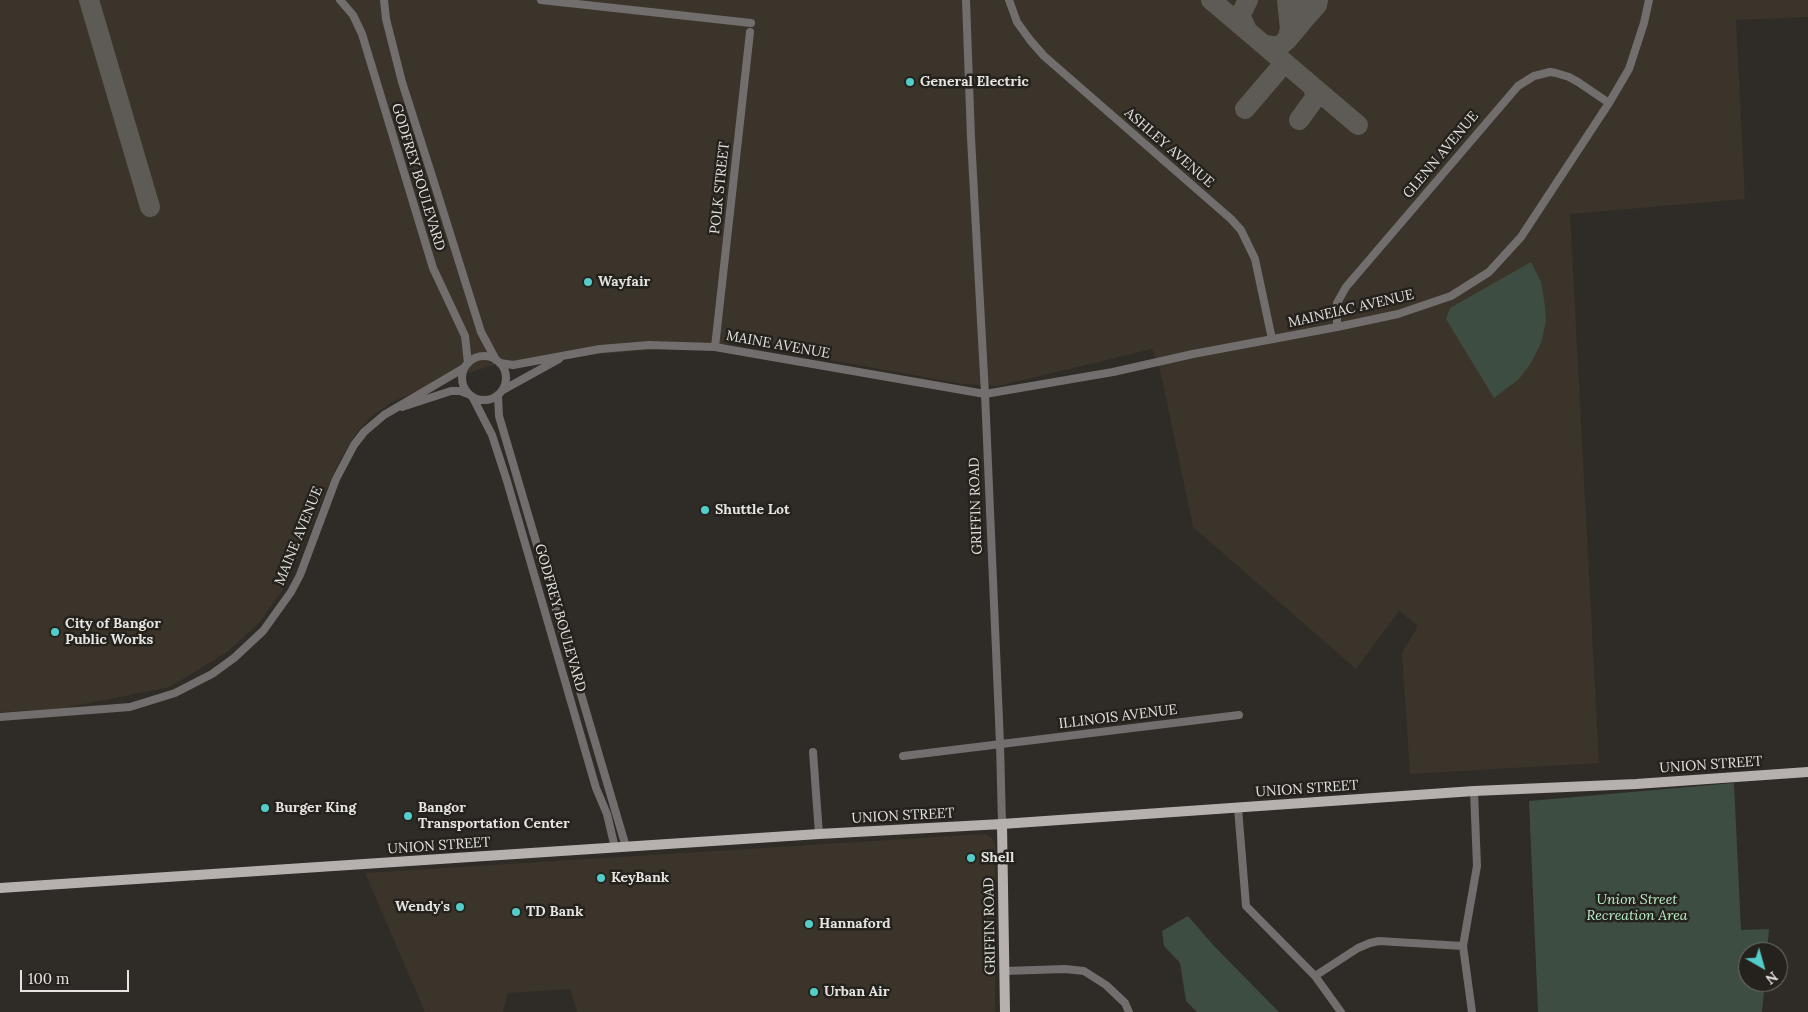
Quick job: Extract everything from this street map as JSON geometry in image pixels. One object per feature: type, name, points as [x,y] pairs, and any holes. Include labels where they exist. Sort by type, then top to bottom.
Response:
[{"type":"main road","name":"UNION STREET","points":[[0,888],[819,834],[1002,824],[1474,791],[1636,784],[1808,772]]},
{"type":"main road","name":"GRIFFIN ROAD","points":[[1002,824],[1005,1012]]},
{"type":"street","name":"GODFREY BOULEVARD","points":[[340,0],[354,15],[362,34],[433,268],[465,336],[466,365]]},
{"type":"street","name":"GODFREY BOULEVARD","points":[[384,0],[386,19],[402,82],[480,332],[498,361]]},
{"type":"street","points":[[541,0],[751,23]]},
{"type":"street","name":"GRIFFIN ROAD","points":[[966,0],[985,394],[1002,824]]},
{"type":"street","name":"ASHLEY AVENUE","points":[[1009,0],[1018,22],[1044,56],[1224,212],[1241,230],[1255,259],[1272,339]]},
{"type":"street","name":"MAINEIAC AVENUE","points":[[985,394],[1113,372],[1193,354],[1337,327],[1398,314],[1451,296],[1489,272],[1521,237],[1609,103],[1629,69],[1644,23],[1649,0]]},
{"type":"street","name":"POLK STREET","points":[[715,347],[750,32]]},
{"type":"street","name":"GLENN AVENUE","points":[[1337,327],[1337,303],[1346,287],[1518,86],[1534,76],[1550,72],[1556,73],[1578,82],[1609,103]]},
{"type":"street","name":"MAINE AVENUE","points":[[498,361],[513,365],[600,349],[649,345],[715,347],[985,394]]},
{"type":"street","name":"MAINE AVENUE","points":[[500,392],[564,355]]},
{"type":"street","points":[[478,357],[490,357],[498,361],[506,375],[506,383],[500,392],[486,400],[471,396],[462,382],[466,365],[478,357]]},
{"type":"street","name":"MAINE AVENUE","points":[[0,717],[130,707],[175,693],[212,674],[234,658],[263,631],[291,592],[303,567],[344,462],[354,444],[364,432],[384,415],[466,365]]},
{"type":"street","name":"MAINE AVENUE","points":[[384,415],[438,394],[460,391],[471,396]]},
{"type":"street","name":"GODFREY BOULEVARD","points":[[500,392],[499,416],[626,847]]},
{"type":"street","name":"GODFREY BOULEVARD","points":[[471,396],[492,435],[507,481],[596,788],[607,814],[615,848]]},
{"type":"street","name":"ILLINOIS AVENUE","points":[[903,756],[1239,715]]},
{"type":"street","points":[[813,752],[819,834]]},
{"type":"street","points":[[1472,1012],[1463,946],[1477,866],[1474,791]]},
{"type":"street","points":[[1238,808],[1246,906],[1315,976],[1342,1012]]},
{"type":"street","points":[[1315,976],[1358,948],[1379,941],[1463,946]]},
{"type":"street","points":[[1004,971],[1065,969],[1084,971],[1106,985],[1125,1003],[1129,1012]]},
{"type":"shaded area","points":[[0,0],[1808,0],[1808,17],[1736,20],[1745,199],[1570,214],[1599,763],[1410,774],[1402,653],[1418,626],[1399,611],[1356,669],[1193,527],[1161,374],[1152,349],[998,386],[963,384],[736,343],[503,362],[436,383],[392,402],[372,416],[357,432],[340,460],[327,488],[287,584],[259,623],[227,652],[170,687],[59,709],[0,712]]},
{"type":"shaded area","points":[[985,834],[991,837],[995,845],[995,1012],[577,1012],[570,989],[508,993],[503,1012],[425,1012],[365,873]]},
{"type":"green space","points":[[1531,262],[1541,282],[1545,306],[1546,321],[1541,343],[1531,363],[1519,379],[1494,398],[1446,319],[1450,308]]},
{"type":"green space","name":"Union Street Recreation Area","points":[[1734,783],[1741,930],[1769,929],[1768,942],[1738,942],[1738,992],[1764,992],[1762,1012],[1538,1012],[1529,801]]},
{"type":"green space","points":[[1188,916],[1215,947],[1279,1012],[1197,1012],[1186,1001],[1180,963],[1164,946],[1162,931]]},
{"type":"taxiway","points":[[89,0],[150,207]]},
{"type":"taxiway","points":[[1211,0],[1358,125]]},
{"type":"taxiway","points":[[1247,30],[1241,17],[1248,0]]},
{"type":"taxiway","points":[[1265,45],[1278,47],[1287,40],[1290,29],[1287,0]]},
{"type":"taxiway","points":[[1287,40],[1302,22],[1302,0]]},
{"type":"taxiway","points":[[1302,22],[1317,5],[1318,0]]},
{"type":"taxiway","points":[[1245,109],[1280,68],[1282,60]]},
{"type":"taxiway","points":[[1299,120],[1315,98],[1312,86]]},
{"type":"place","name":"General Electric","points":[[910,82]]},
{"type":"place","name":"Wayfair","points":[[588,282]]},
{"type":"place","name":"Shuttle Lot","points":[[705,510]]},
{"type":"place","name":"City of Bangor Public Works","points":[[55,632]]},
{"type":"place","name":"Burger King","points":[[265,808]]},
{"type":"place","name":"Bangor Transportation Center","points":[[408,816]]},
{"type":"place","name":"Shell","points":[[971,858]]},
{"type":"place","name":"KeyBank","points":[[601,878]]},
{"type":"place","name":"Wendy's","points":[[460,907]]},
{"type":"place","name":"TD Bank","points":[[516,912]]},
{"type":"place","name":"Hannaford","points":[[809,924]]},
{"type":"place","name":"Urban Air","points":[[814,992]]}]
